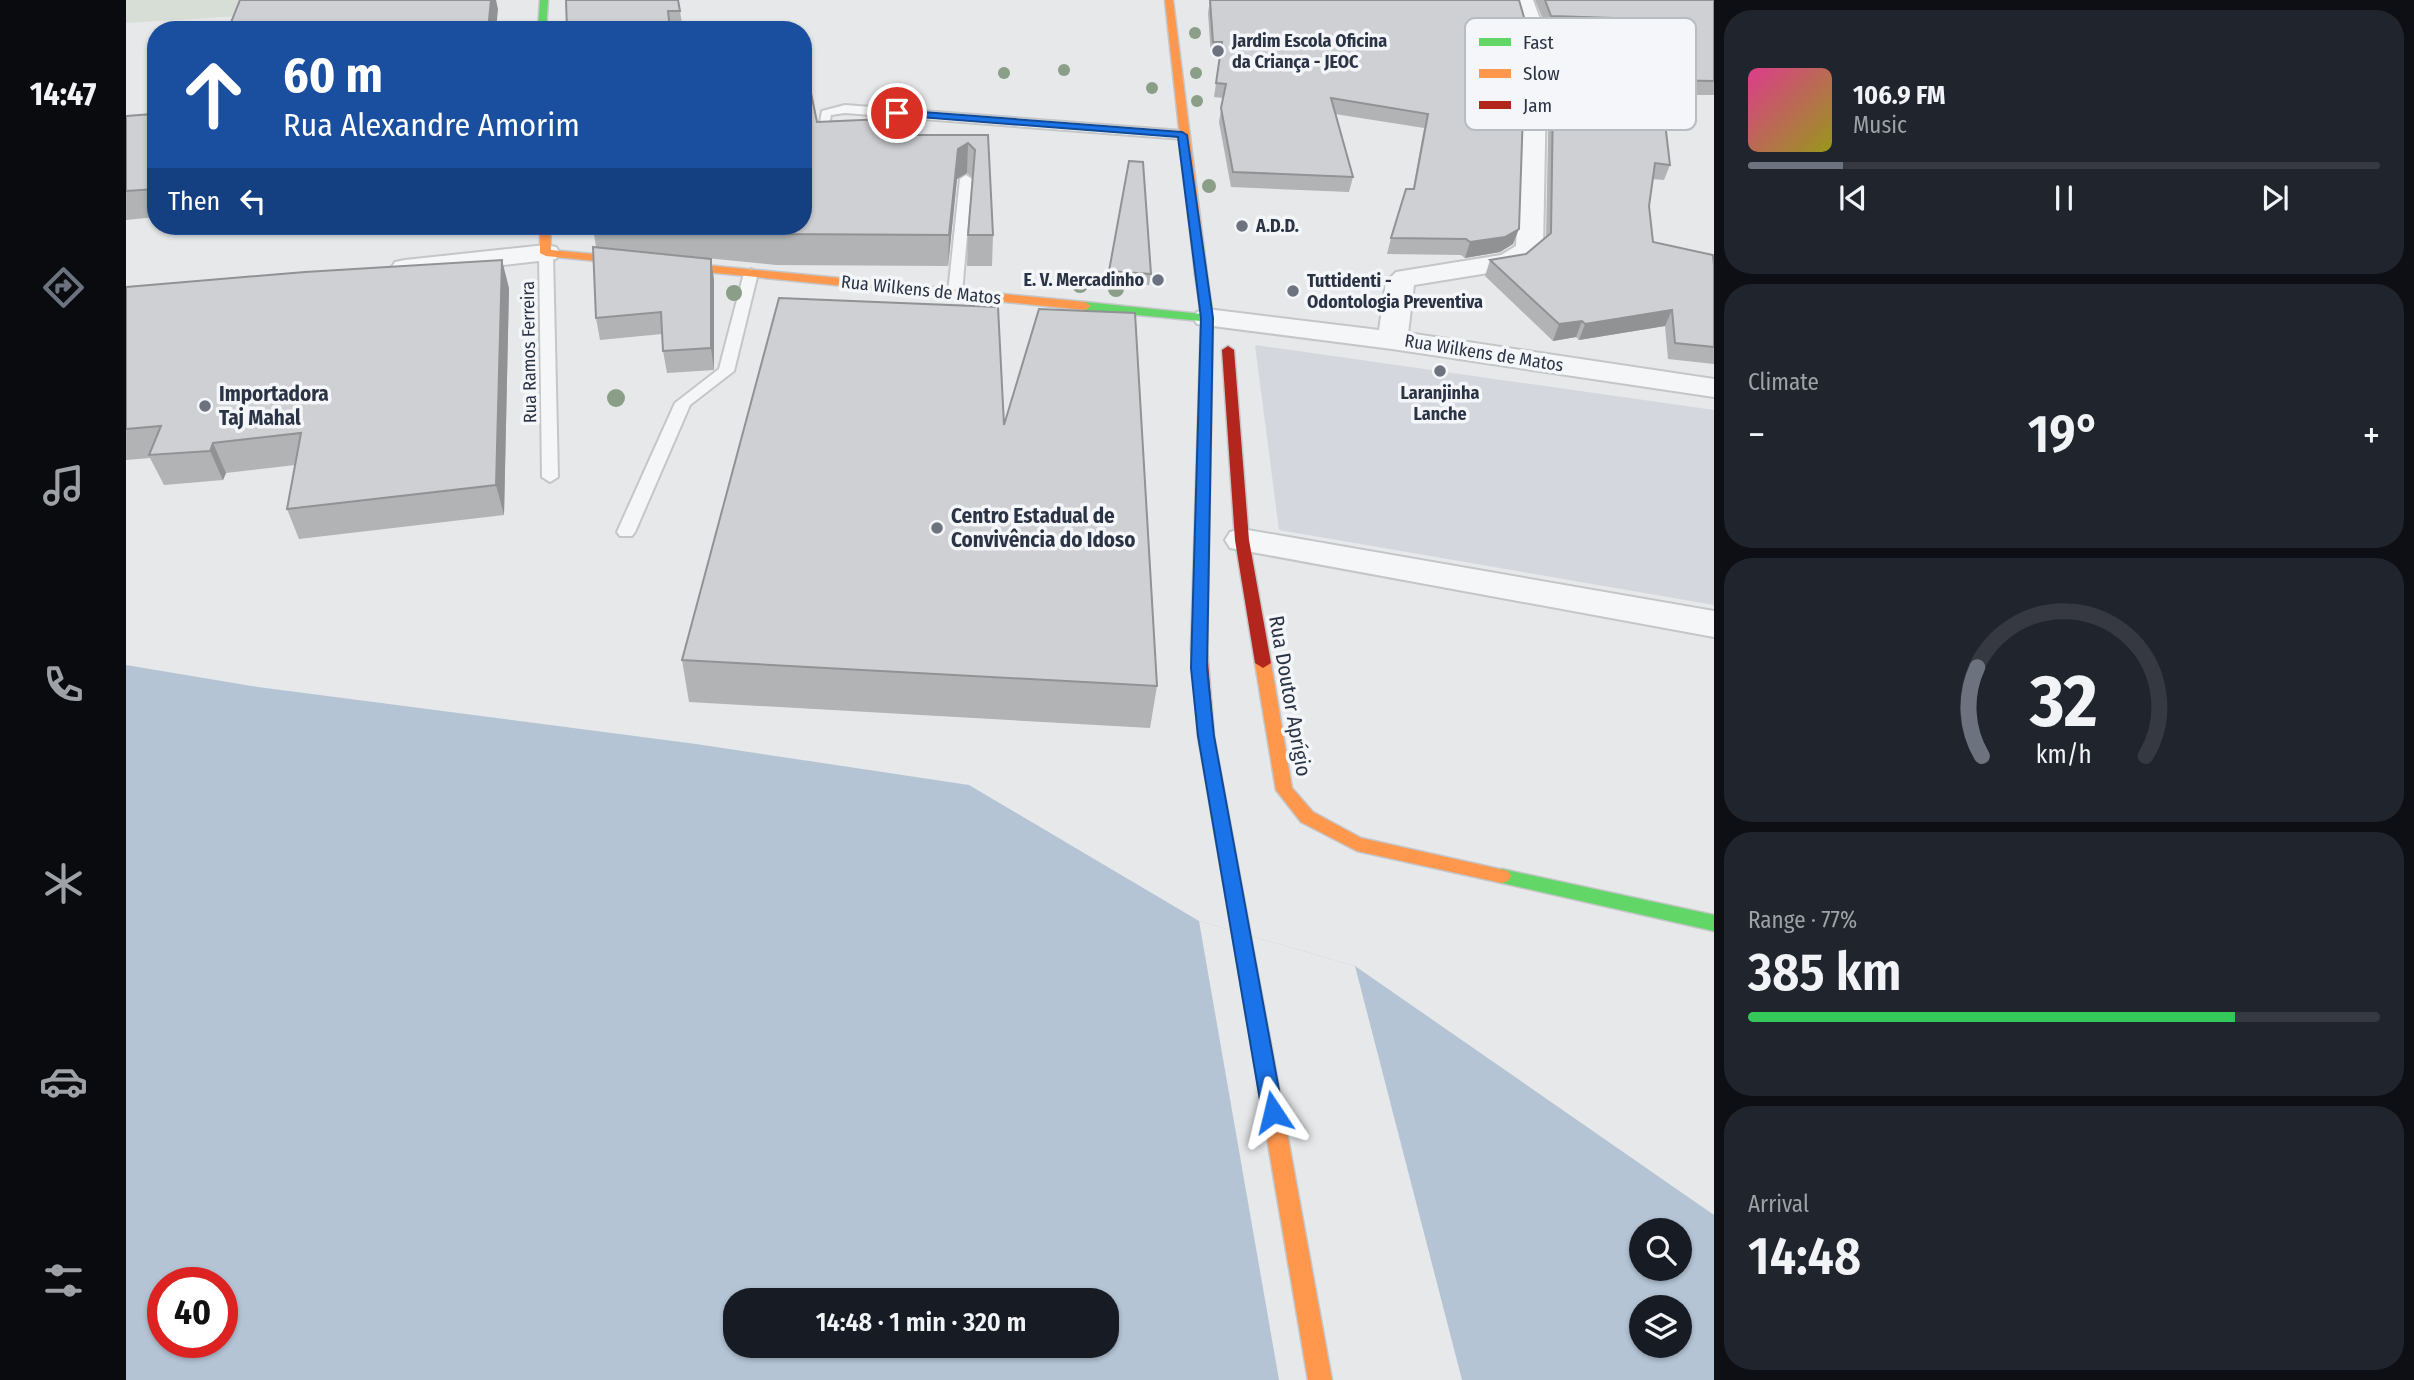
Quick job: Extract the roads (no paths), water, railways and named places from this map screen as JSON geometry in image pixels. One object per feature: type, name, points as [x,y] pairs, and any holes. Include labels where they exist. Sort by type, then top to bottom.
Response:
[{"type":"street","points":[[543,21],[544,0]]},
{"type":"street","points":[[1170,0],[1182,135],[1216,319],[1199,668],[1206,736],[1320,1380]]},
{"type":"street","points":[[1524,0],[1530,18]]},
{"type":"street","points":[[1392,340],[1400,282],[1406,278],[1509,261],[1526,254],[1529,249],[1533,130]]},
{"type":"street","name":"Rua Wilkens de Matos","points":[[383,270],[546,239],[751,273],[1216,319],[1392,340],[1714,388]]},
{"type":"street","name":"Rua Doutor Aprígio","points":[[1216,319],[1242,540],[1284,790],[1300,814],[1324,831],[1357,844],[1714,923]]},
{"type":"street","points":[[1242,540],[1714,624]]},
{"type":"lane","points":[[821,136],[823,118],[834,109],[1182,135]]},
{"type":"lane","points":[[955,293],[966,179]]},
{"type":"lane","name":"Rua Ramos Ferreira","points":[[546,239],[550,477]]},
{"type":"lane","points":[[626,532],[683,403],[726,371],[751,273]]},
{"type":"water","points":[[126,665],[258,687],[696,744],[969,785],[1199,921],[1355,966],[1714,1215],[1714,1380],[126,1380]]},
{"type":"place","name":"Jardim Escola Oficina da Criança - JEOC","points":[[1218,51]]},
{"type":"place","name":"A.D.D.","points":[[1242,226]]},
{"type":"place","name":"E. V. Mercadinho","points":[[1158,280]]},
{"type":"place","name":"Tuttidenti - Odontologia Preventiva","points":[[1293,291]]},
{"type":"place","name":"Laranjinha Lanche","points":[[1440,371]]},
{"type":"place","name":"Importadora Taj Mahal","points":[[205,406]]},
{"type":"place","name":"Centro Estadual de Convivência do Idoso","points":[[937,528]]}]
